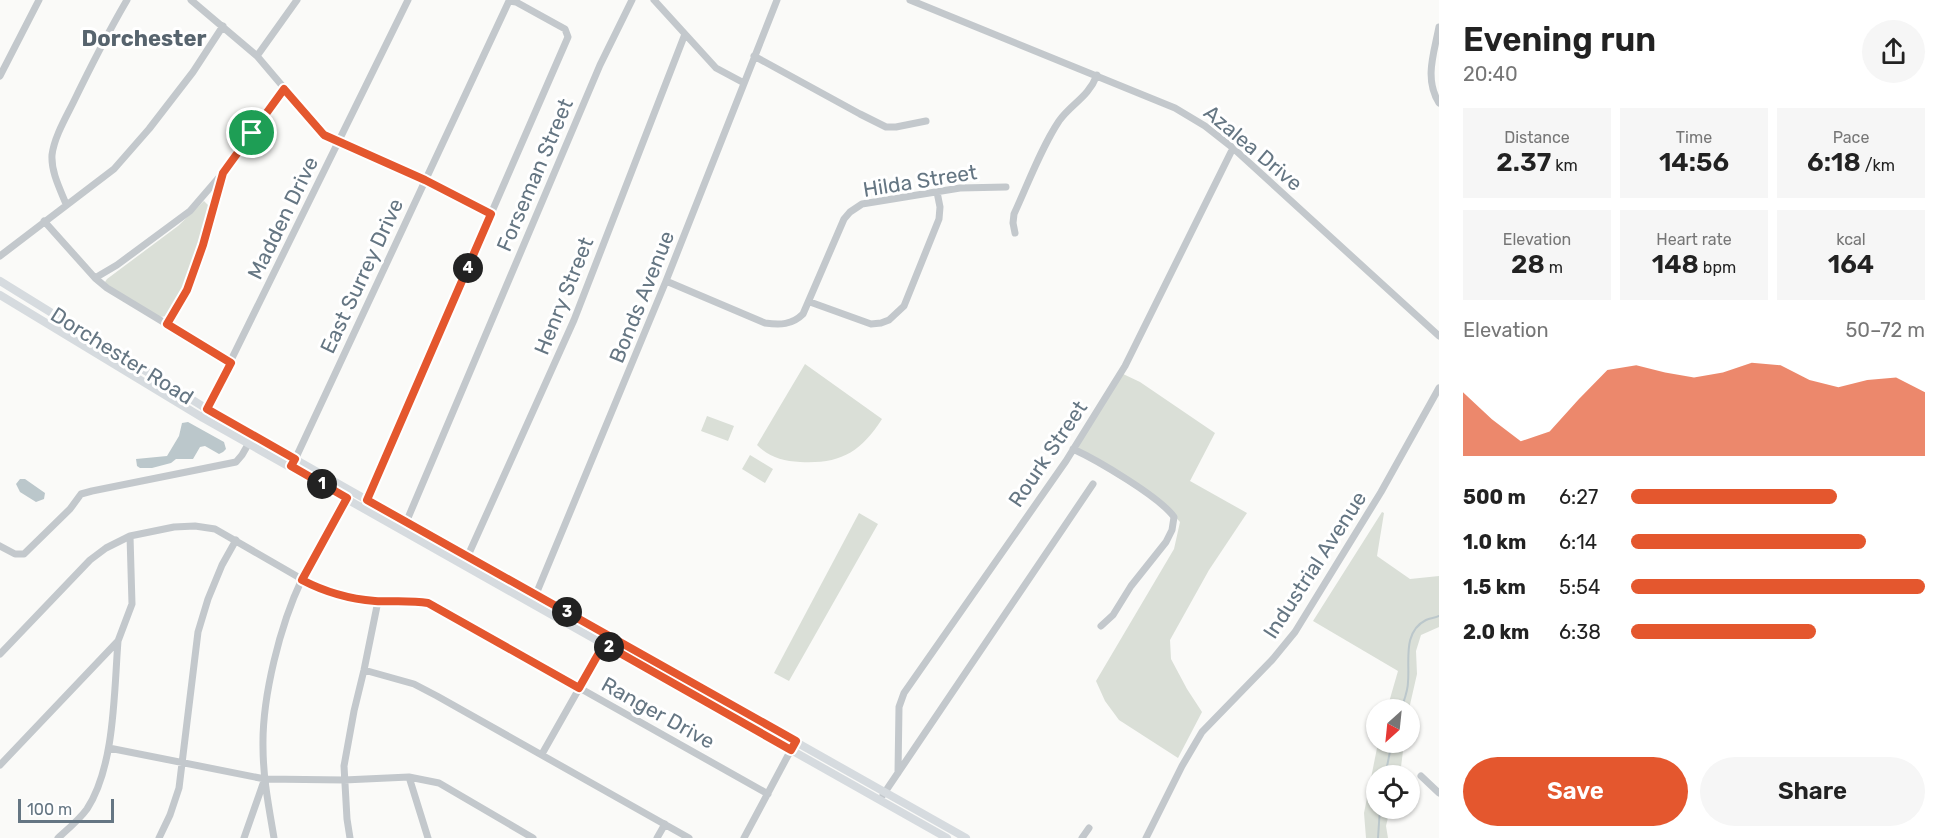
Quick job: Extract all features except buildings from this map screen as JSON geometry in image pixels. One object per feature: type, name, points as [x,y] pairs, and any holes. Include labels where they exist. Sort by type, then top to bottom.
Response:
[{"type":"main road","name":"Dorchester Road","points":[[0,281],[205,413]]},
{"type":"main road","name":"Dorchester Road","points":[[0,295],[365,503],[463,565],[532,604],[607,640],[796,741],[883,796],[936,835],[947,838]]},
{"type":"main road","name":"Dorchester Road","points":[[404,526],[468,557],[537,595],[607,640],[791,750],[966,838]]},
{"type":"street","points":[[0,76],[39,0]]},
{"type":"street","points":[[66,204],[53,167],[52,155],[55,144],[89,69],[127,0]]},
{"type":"street","points":[[191,0],[257,56],[324,135],[425,180],[491,214]]},
{"type":"street","points":[[257,56],[297,0]]},
{"type":"street","name":"Madden Drive","points":[[205,413],[408,0]]},
{"type":"street","name":"Forseman Street","points":[[404,526],[600,65],[632,0]]},
{"type":"street","points":[[654,0],[716,68],[744,83]]},
{"type":"street","name":"Bonds Avenue","points":[[532,604],[666,281],[777,0]]},
{"type":"street","name":"Azalea Drive","points":[[910,0],[1175,108],[1205,126],[1233,148],[1439,336]]},
{"type":"street","points":[[365,503],[568,37],[565,30],[516,2],[509,1]]},
{"type":"street","name":"East Surrey Drive","points":[[293,463],[509,1]]},
{"type":"street","points":[[0,256],[44,220],[114,169],[193,72],[223,26]]},
{"type":"street","points":[[1439,27],[1430,70],[1431,86],[1439,103]]},
{"type":"street","name":"Henry Street","points":[[463,565],[574,320],[685,34]]},
{"type":"street","points":[[754,56],[886,127],[926,122]]},
{"type":"street","points":[[1430,70],[1439,72]]},
{"type":"street","points":[[1015,233],[1014,213],[1049,139],[1061,119],[1089,92],[1097,75]]},
{"type":"street","points":[[94,278],[117,265],[190,211],[223,173],[284,89]]},
{"type":"street","name":"Rourk Street","points":[[898,773],[899,707],[904,693],[1073,449],[1125,366],[1233,148]]},
{"type":"street","points":[[167,324],[187,290],[203,245],[223,173]]},
{"type":"street","name":"Hilda Street","points":[[666,281],[765,323],[778,325],[797,321],[810,302],[844,219],[862,204],[960,188],[1006,187]]},
{"type":"street","points":[[810,302],[871,324],[881,323],[898,314],[909,298],[939,219],[940,207],[937,192]]},
{"type":"street","points":[[44,220],[94,278],[107,288],[231,363]]},
{"type":"street","name":"Industrial Avenue","points":[[1146,838],[1182,766],[1202,732],[1272,660],[1295,632],[1381,492],[1439,388]]},
{"type":"street","points":[[4,548],[15,554],[24,554],[70,509],[81,494],[236,462],[251,439]]},
{"type":"street","points":[[1073,449],[1090,457],[1141,490],[1168,509],[1174,517],[1172,531],[1166,542],[1131,586],[1113,615],[1101,626]]},
{"type":"street","points":[[883,796],[1093,484]]},
{"type":"street","points":[[274,838],[265,780],[263,746],[266,707],[273,668],[283,628],[302,580],[349,495]]},
{"type":"street","name":"Ranger Drive","points":[[0,654],[90,560],[106,548],[130,536],[174,527],[195,526],[215,529],[319,589],[356,599],[428,603],[768,794]]},
{"type":"street","points":[[58,838],[86,810],[94,796],[109,748],[118,641],[132,604],[130,536]]},
{"type":"street","points":[[159,838],[176,800],[183,762],[198,632],[208,598],[236,540]]},
{"type":"street","points":[[350,838],[346,819],[344,766],[378,601]]},
{"type":"street","points":[[542,754],[607,640]]},
{"type":"street","points":[[0,765],[118,641]]},
{"type":"street","points":[[364,670],[414,684],[690,838]]},
{"type":"street","points":[[744,838],[796,741]]},
{"type":"street","points":[[109,748],[265,780],[409,777],[439,783],[533,838]]},
{"type":"street","points":[[1420,776],[1439,793]]},
{"type":"street","points":[[409,777],[428,838]]},
{"type":"street","points":[[244,838],[265,780]]},
{"type":"street","points":[[657,838],[665,825]]},
{"type":"street","points":[[1082,838],[1089,828]]},
{"type":"shaded area","points":[[204,201],[210,207],[185,290],[169,316],[159,317],[108,286],[105,282],[107,279],[178,226]]},
{"type":"shaded area","points":[[805,364],[882,419],[866,440],[848,454],[827,461],[788,461],[771,455],[757,445]]},
{"type":"shaded area","points":[[1121,373],[1140,382],[1215,433],[1190,481],[1247,513],[1209,570],[1170,640],[1171,659],[1202,712],[1178,758],[1119,720],[1105,701],[1096,681],[1174,549],[1180,522],[1168,509],[1073,449]]},
{"type":"shaded area","points":[[707,416],[734,426],[728,441],[701,431]]},
{"type":"shaded area","points":[[188,422],[224,442],[226,449],[219,454],[205,446],[200,447],[193,459],[176,459],[171,463],[152,468],[137,466],[136,459],[167,456],[179,436],[182,423]]},
{"type":"shaded area","points":[[750,455],[773,469],[765,483],[742,469]]},
{"type":"shaded area","points":[[20,479],[25,479],[45,493],[44,499],[36,502],[20,492],[16,484]]},
{"type":"shaded area","points":[[1382,512],[1384,513],[1377,556],[1410,579],[1439,576],[1439,627],[1421,635],[1416,651],[1417,674],[1411,699],[1390,699],[1398,671],[1313,621]]},
{"type":"shaded area","points":[[859,513],[878,524],[789,681],[774,673]]},
{"type":"shaded area","points":[[1376,753],[1403,753],[1401,765],[1374,765]]},
{"type":"shaded area","points":[[1366,803],[1366,819],[1388,819],[1388,838],[1366,838],[1364,813]]},
{"type":"waterway","points":[[1404,699],[1407,689],[1410,640],[1413,632],[1426,620],[1439,616]]},
{"type":"waterway","points":[[1387,765],[1390,753]]},
{"type":"waterway","points":[[1378,838],[1379,819]]},
{"type":"district","name":"Dorchester","points":[[144,38]]},
{"type":"route","points":[[284,89],[324,135],[425,180],[491,214],[367,500],[796,741],[791,750],[604,644],[579,688],[428,603],[356,599],[319,589],[302,580],[347,498],[291,466],[295,459],[207,409],[231,363],[167,324],[187,290],[203,245],[223,173],[252,133],[284,89]]}]
